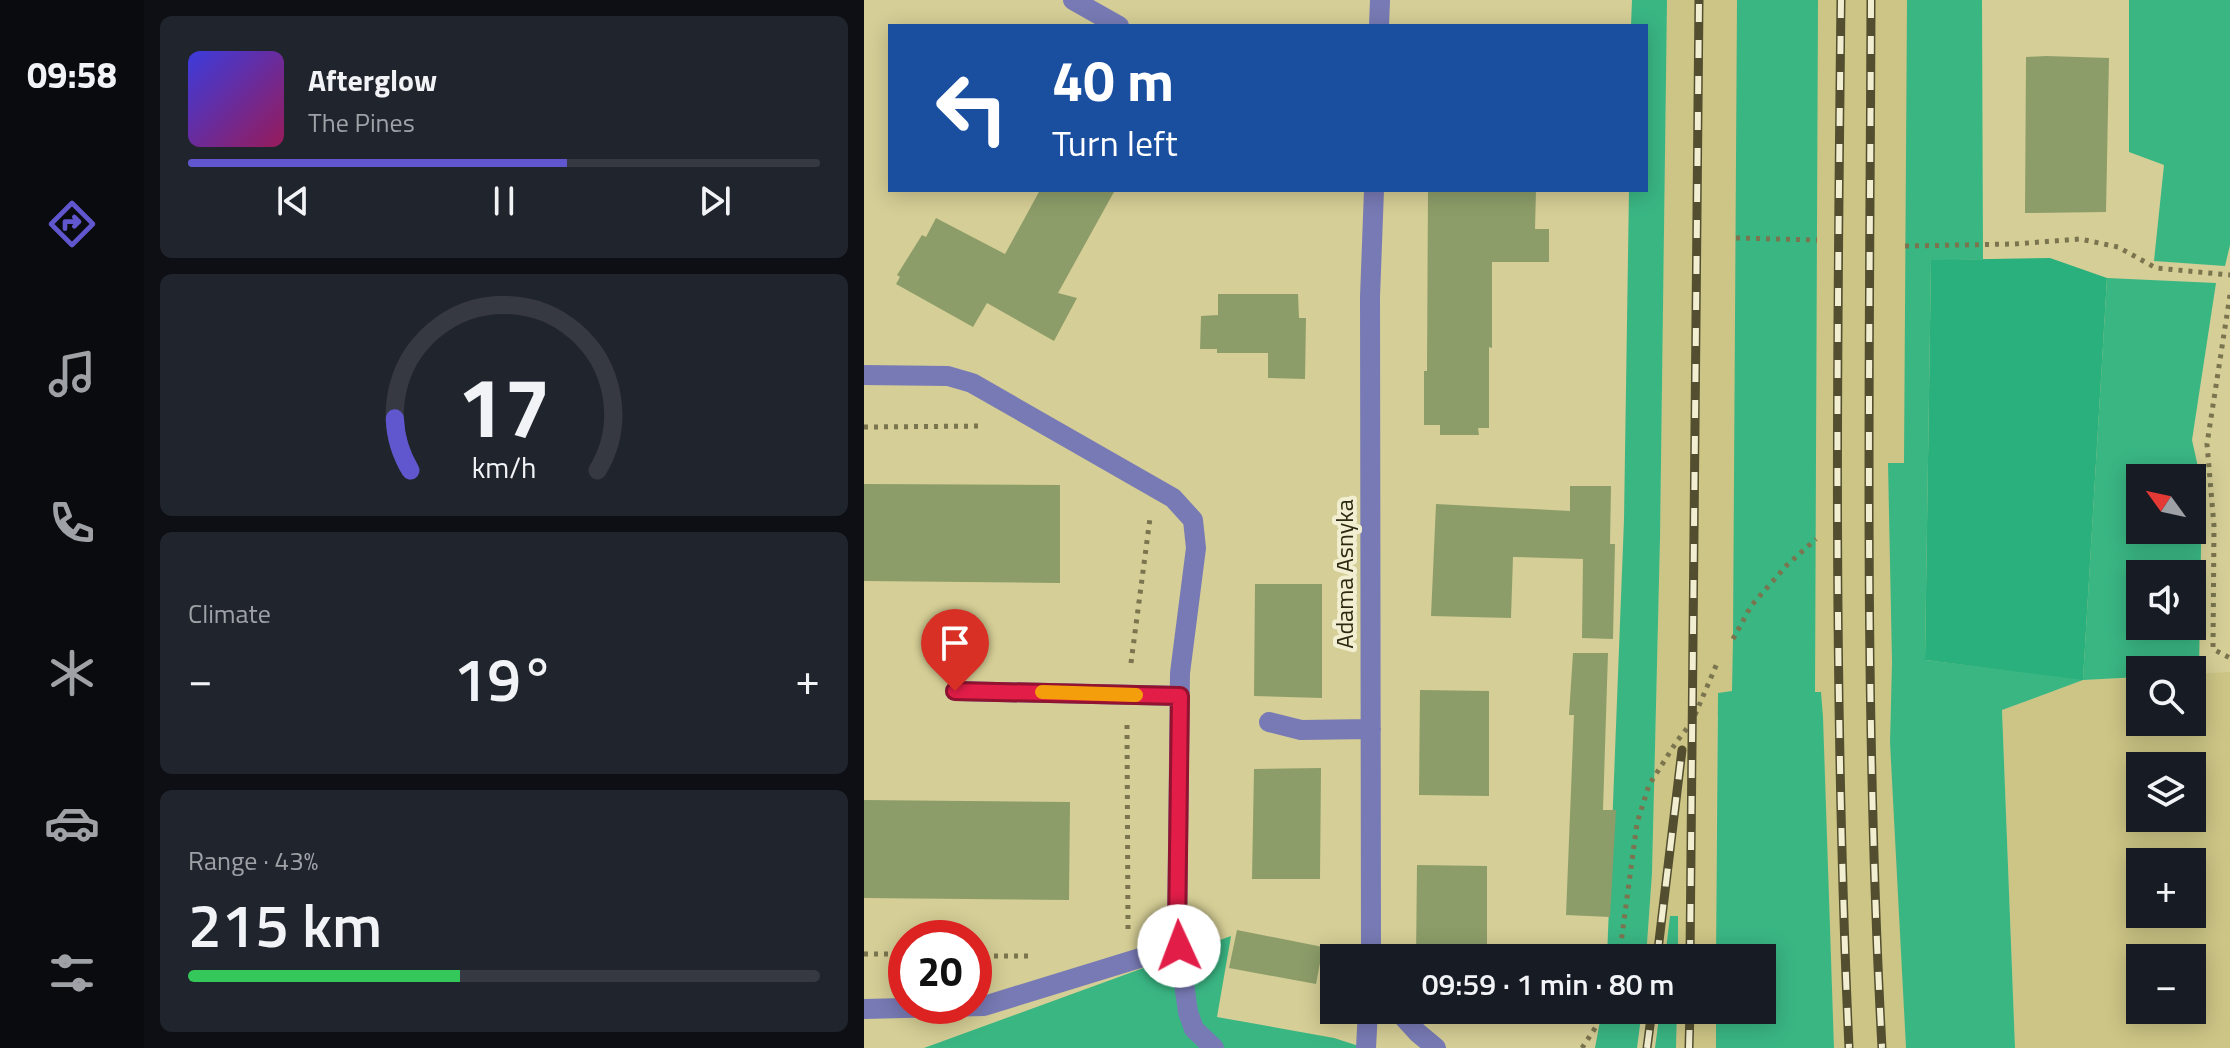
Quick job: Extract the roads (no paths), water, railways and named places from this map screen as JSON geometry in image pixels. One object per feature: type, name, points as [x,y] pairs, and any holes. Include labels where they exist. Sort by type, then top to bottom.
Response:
[{"type":"street","points":[[1073,0],[1115,24]]},
{"type":"street","points":[[1379,24],[1380,0]]},
{"type":"street","name":"Adama Asnyka","points":[[1371,944],[1370,297],[1374,192]]},
{"type":"street","points":[[864,375],[948,376],[972,383],[1173,498],[1193,520],[1196,548],[1180,673],[1177,934],[1188,1012],[1194,1029],[1214,1048]]},
{"type":"street","points":[[955,691],[1180,696]]},
{"type":"street","points":[[1269,722],[1301,730],[1371,729]]},
{"type":"street","points":[[864,1009],[984,1006],[1179,946]]},
{"type":"street","points":[[1366,1048],[1367,1024]]},
{"type":"street","points":[[1410,1024],[1436,1048]]},
{"type":"railway","points":[[1690,944],[1699,0]]},
{"type":"railway","points":[[1841,0],[1838,655],[1849,1048]]},
{"type":"railway","points":[[1871,0],[1870,655],[1882,1048]]},
{"type":"railway","points":[[1659,944],[1682,750]]},
{"type":"railway","points":[[1647,1048],[1650,1024]]},
{"type":"railway","points":[[1689,1048],[1690,1024]]}]
